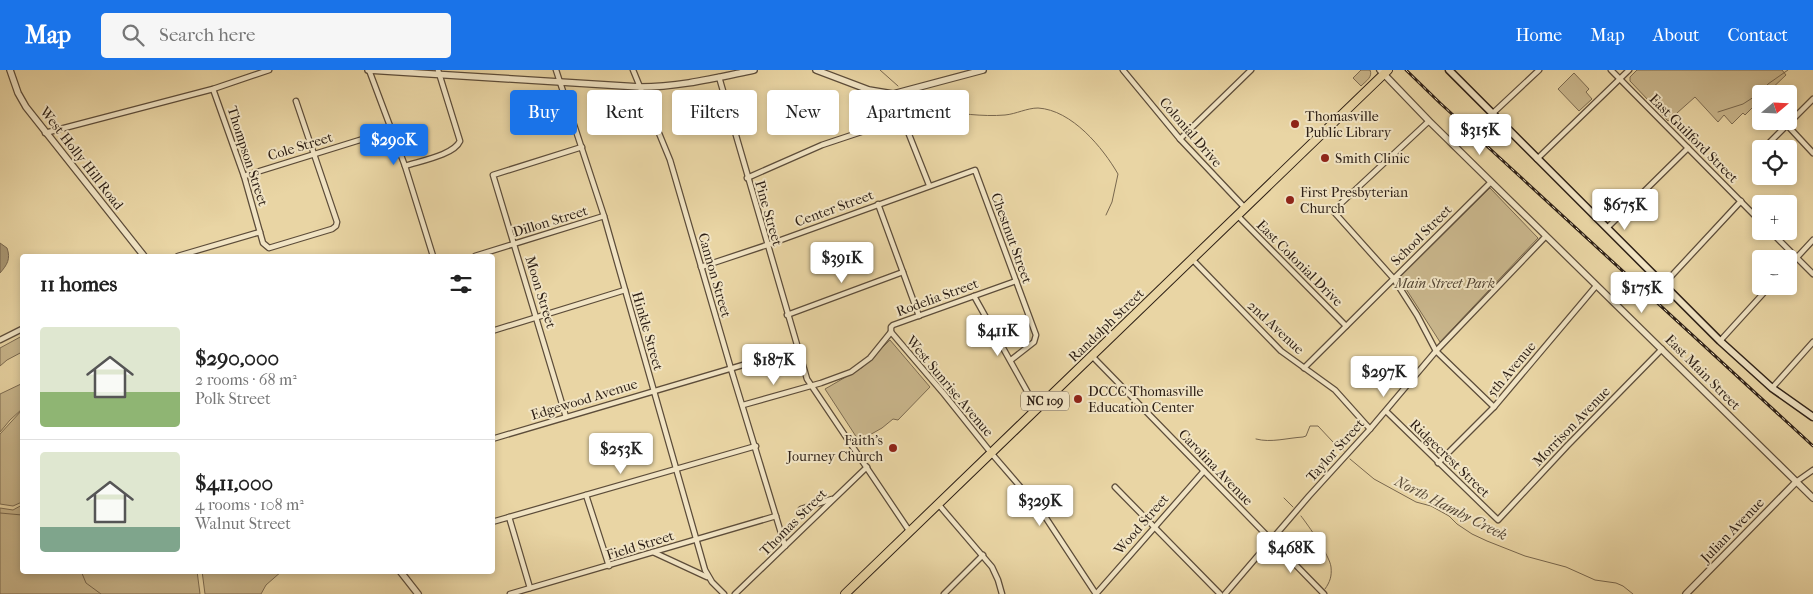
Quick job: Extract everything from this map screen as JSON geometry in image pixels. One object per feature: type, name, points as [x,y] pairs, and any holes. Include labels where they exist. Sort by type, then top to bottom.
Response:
[{"type":"main road","points":[[1448,70],[1720,341],[1772,388],[1813,417]]},
{"type":"main road","name":"Randolph Street","points":[[846,594],[1384,71]]},
{"type":"street","name":"West Holly Hill Road","points":[[10,70],[18,93],[26,107],[142,254]]},
{"type":"street","points":[[45,133],[213,89],[269,70]]},
{"type":"street","points":[[432,254],[405,166],[368,70],[439,72],[640,87],[673,86],[740,71],[754,70]]},
{"type":"street","name":"Hinkle Street","points":[[556,70],[604,216],[696,540],[708,577],[724,594]]},
{"type":"street","name":"Cannon Street","points":[[633,70],[670,159],[785,546]]},
{"type":"street","points":[[816,70],[869,90]]},
{"type":"street","points":[[909,90],[983,70]]},
{"type":"street","name":"Colonial Drive","points":[[1123,70],[1180,139],[1245,208]]},
{"type":"street","points":[[1180,139],[1251,70]]},
{"type":"street","points":[[1492,114],[1539,70]]},
{"type":"street","name":"East Guilford Street","points":[[1610,70],[1752,213]]},
{"type":"street","points":[[1537,158],[1629,70]]},
{"type":"street","name":"East Main Street","points":[[1384,71],[1429,121],[1813,498]]},
{"type":"street","points":[[405,166],[449,152],[458,146],[460,141],[439,72]]},
{"type":"street","name":"Pine Street","points":[[719,77],[797,349],[810,386],[910,532]]},
{"type":"street","name":"Thompson Street","points":[[213,89],[244,176],[260,232]]},
{"type":"street","points":[[1798,114],[1813,99]]},
{"type":"street","points":[[185,254],[260,232],[265,246],[269,248],[332,229],[336,226],[337,222],[296,101]]},
{"type":"street","points":[[1429,121],[1336,208],[1334,212],[1394,279],[1417,315],[1436,351],[1494,407]]},
{"type":"street","name":"Cole Street","points":[[244,176],[392,130]]},
{"type":"street","points":[[1772,140],[1782,130]]},
{"type":"street","points":[[1792,130],[1813,152]]},
{"type":"street","points":[[747,178],[822,145],[852,135]]},
{"type":"street","points":[[910,135],[930,185]]},
{"type":"street","name":"Moon Street","points":[[566,416],[493,175],[582,147]]},
{"type":"street","points":[[1607,228],[1688,148]]},
{"type":"street","name":"Center Street","points":[[701,267],[767,246],[974,170]]},
{"type":"street","name":"Chestnut Street","points":[[974,170],[1036,335],[1034,342],[1011,360]]},
{"type":"street","name":"School Street","points":[[1304,368],[1491,182]]},
{"type":"street","points":[[1663,285],[1741,201]]},
{"type":"street","points":[[878,204],[919,316]]},
{"type":"street","name":"East Colonial Drive","points":[[1237,215],[1346,326]]},
{"type":"street","name":"Dillon Street","points":[[482,254],[604,216]]},
{"type":"street","name":"Taylor Street","points":[[1225,594],[1309,496],[1386,411],[1436,351],[1546,236]]},
{"type":"street","points":[[1779,240],[1788,250]]},
{"type":"street","points":[[1797,257],[1813,240]]},
{"type":"street","name":"2nd Avenue","points":[[1192,259],[1281,351],[1335,390],[1370,429]]},
{"type":"street","points":[[1797,259],[1813,274]]},
{"type":"street","points":[[787,315],[903,272]]},
{"type":"street","name":"Rodelia Street","points":[[742,405],[834,379],[858,367],[870,358],[891,332],[893,325],[1016,281]]},
{"type":"street","name":"5th Avenue","points":[[1438,463],[1494,407],[1596,286]]},
{"type":"street","points":[[495,330],[625,290]]},
{"type":"street","points":[[1720,341],[1762,295]]},
{"type":"street","points":[[974,296],[1037,409]]},
{"type":"street","points":[[0,340],[20,330]]},
{"type":"street","name":"West Sunrise Avenue","points":[[891,332],[1042,512],[1096,594]]},
{"type":"street","points":[[1772,388],[1813,342]]},
{"type":"street","name":"Morrison Avenue","points":[[1498,520],[1662,348]]},
{"type":"street","name":"Edgewood Avenue","points":[[495,438],[797,349]]},
{"type":"street","name":"Carolina Avenue","points":[[1092,356],[1324,594]]},
{"type":"street","name":"Ridgecrest Street","points":[[1386,411],[1498,520]]},
{"type":"street","points":[[495,521],[756,446]]},
{"type":"street","name":"Thomas Street","points":[[735,594],[866,467]]},
{"type":"street","points":[[1796,482],[1813,470]]},
{"type":"street","name":"Wood Street","points":[[1096,594],[1204,471]]},
{"type":"street","name":"Julian Avenue","points":[[1686,594],[1796,482]]},
{"type":"street","points":[[1115,487],[1220,594]]},
{"type":"street","points":[[586,495],[609,566]]},
{"type":"street","points":[[801,509],[833,498]]},
{"type":"street","points":[[939,505],[995,571],[1002,594]]},
{"type":"street","name":"Field Street","points":[[510,594],[776,516]]},
{"type":"street","points":[[509,517],[530,588]]},
{"type":"street","points":[[653,552],[708,577]]},
{"type":"street","points":[[944,594],[983,555]]},
{"type":"street","points":[[402,574],[418,594]]},
{"type":"green space","points":[[1361,70],[1370,70],[1371,75],[1361,86],[1353,78]]},
{"type":"green space","points":[[1637,70],[1782,70],[1786,75],[1775,85],[1752,85],[1752,108],[1745,115],[1743,113],[1732,124],[1724,115],[1718,122],[1695,97],[1668,121],[1630,81],[1630,77]]},
{"type":"green space","points":[[1574,73],[1589,89],[1586,92],[1592,99],[1579,111],[1558,89]]},
{"type":"green space","name":"Main Street Park","points":[[1490,188],[1538,238],[1440,342],[1399,278]]},
{"type":"green space","points":[[20,337],[20,353],[0,366],[0,348]]},
{"type":"green space","points":[[890,340],[930,387],[898,420],[893,419],[882,428],[859,441],[825,389],[863,367]]},
{"type":"green space","points":[[20,384],[20,411],[0,432],[0,394]]},
{"type":"green space","points":[[20,412],[20,503],[13,506],[0,504],[0,434]]},
{"type":"green space","points":[[20,506],[20,574],[197,574],[200,594],[0,594],[0,508],[13,510]]},
{"type":"green space","points":[[202,574],[279,574],[266,585],[261,594],[205,594]]},
{"type":"shaded area","points":[[0,243],[7,248],[9,255],[0,273]]},
{"type":"waterway","name":"North Hamby Creek","points":[[880,70],[898,86]]},
{"type":"waterway","points":[[1718,112],[1743,104],[1788,70]]},
{"type":"waterway","name":"North Hamby Creek","points":[[969,114],[1009,114],[1038,108],[1051,110],[1074,123],[1095,142],[1118,174],[1112,202],[1106,215]]},
{"type":"waterway","name":"North Hamby Creek","points":[[1256,439],[1273,440],[1303,437],[1306,436],[1310,426],[1318,426],[1344,451]]},
{"type":"waterway","name":"North Hamby Creek","points":[[1350,459],[1374,479],[1416,502],[1431,506],[1449,516],[1472,534],[1525,556],[1566,567],[1595,580],[1616,583],[1633,594]]},
{"type":"waterway","points":[[1284,498],[1293,507]]},
{"type":"waterway","points":[[0,513],[20,515]]},
{"type":"waterway","points":[[1301,516],[1330,562],[1331,576],[1325,589]]},
{"type":"waterway","points":[[82,574],[86,583],[101,594]]},
{"type":"railway","points":[[1406,70],[1813,446]]},
{"type":"place","name":"Thomasville Public Library","points":[[1295,124]]},
{"type":"place","name":"Smith Clinic","points":[[1325,158]]},
{"type":"place","name":"First Presbyterian Church","points":[[1290,200]]},
{"type":"place","name":"DCCC Thomasville Education Center","points":[[1078,399]]},
{"type":"place","name":"Faith's Journey Church","points":[[893,448]]}]
